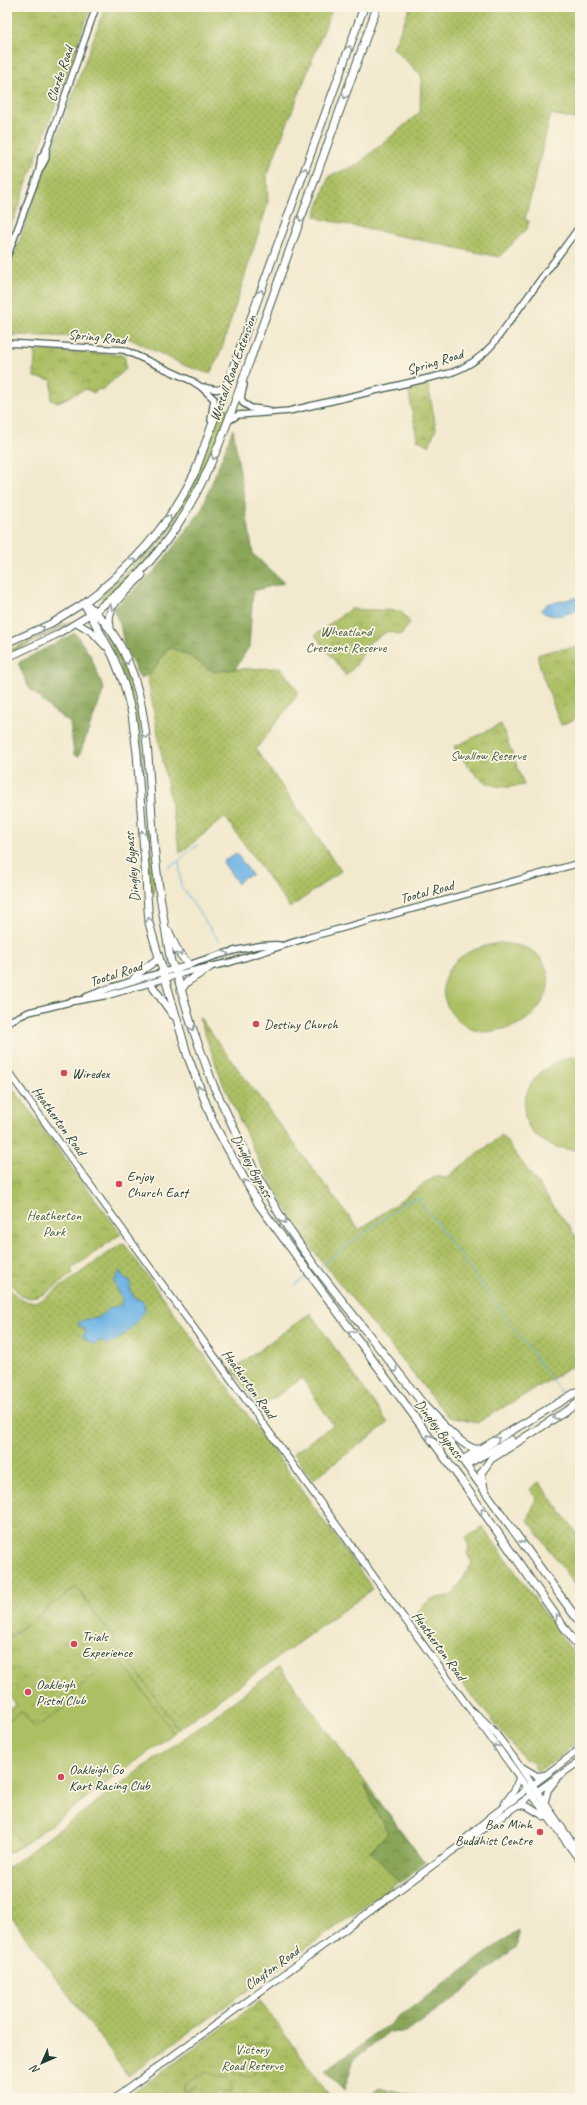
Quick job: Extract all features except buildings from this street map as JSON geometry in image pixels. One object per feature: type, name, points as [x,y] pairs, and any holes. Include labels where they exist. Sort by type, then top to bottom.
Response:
[{"type":"highway","name":"Westall Road Extension","points":[[84,603],[118,576],[149,544],[174,511],[196,470],[364,7]]},
{"type":"highway","name":"Westall Road Extension","points":[[92,613],[128,583],[154,556],[172,534],[192,503],[216,453],[377,7]]},
{"type":"highway","points":[[111,629],[108,618],[112,608],[144,573],[154,556]]},
{"type":"highway","points":[[84,603],[92,613]]},
{"type":"highway","name":"Dingley Bypass","points":[[92,613],[111,629],[132,673],[143,714],[154,850],[162,915],[181,990],[206,1067],[235,1134],[274,1206],[314,1265],[420,1401],[580,1623]]},
{"type":"highway","name":"Dingley Bypass","points":[[92,613],[113,656],[124,684],[132,714],[137,753],[149,923],[194,1078],[235,1165],[259,1205],[311,1279],[453,1469],[580,1650]]},
{"type":"highway","points":[[162,915],[177,950],[188,964]]},
{"type":"highway","points":[[133,980],[140,972],[158,958]]},
{"type":"highway","points":[[181,990],[187,982],[210,968]]},
{"type":"highway","points":[[150,983],[176,1020]]},
{"type":"highway","points":[[465,1462],[480,1449],[580,1390]]},
{"type":"highway","points":[[420,1401],[459,1439],[474,1449],[480,1449]]},
{"type":"highway","points":[[484,1488],[480,1474],[488,1461],[575,1405]]},
{"type":"highway","points":[[453,1469],[541,1426]]},
{"type":"main road","name":"Clarke Road","points":[[7,257],[39,170],[41,157],[46,150],[96,7]]},
{"type":"main road","name":"Spring Road","points":[[228,421],[238,415],[280,412],[450,374],[474,363],[494,344],[580,226]]},
{"type":"main road","name":"Spring Road","points":[[7,343],[124,350],[201,387],[217,390],[222,389],[228,384]]},
{"type":"main road","name":"Spring Road","points":[[252,354],[242,392],[243,403],[251,408],[280,412]]},
{"type":"main road","name":"Spring Road","points":[[196,470],[212,417],[214,399],[201,387]]},
{"type":"main road","name":"Westall Road Extension","points":[[7,643],[52,623],[84,603]]},
{"type":"main road","name":"Westall Road Extension","points":[[7,658],[33,647],[92,613]]},
{"type":"main road","points":[[77,623],[95,634],[113,656]]},
{"type":"main road","name":"Tootal Road","points":[[7,1022],[29,1012],[109,995],[150,983],[176,972],[210,968],[269,951],[280,945],[580,863]]},
{"type":"main road","name":"Tootal Road","points":[[176,972],[188,964],[268,944],[280,945]]},
{"type":"main road","name":"Tootal Road","points":[[76,1001],[133,980],[164,976]]},
{"type":"main road","name":"Heatherton Road","points":[[7,1070],[580,1862]]},
{"type":"main road","name":"Heatherton Road","points":[[472,1711],[484,1719],[538,1791],[580,1854]]},
{"type":"main road","name":"Clayton Road","points":[[444,1857],[498,1811],[580,1749]]},
{"type":"main road","points":[[514,1759],[532,1773],[539,1776],[545,1775]]},
{"type":"main road","points":[[545,1801],[548,1790],[562,1773],[580,1761]]},
{"type":"main road","name":"Clayton Road","points":[[114,2098],[444,1857],[562,1773]]},
{"type":"main road","points":[[500,1818],[498,1811],[515,1789],[519,1778]]},
{"type":"main road","points":[[519,1804],[529,1807],[550,1820]]},
{"type":"green space","points":[[7,7],[91,7],[7,238]]},
{"type":"green space","points":[[105,7],[333,7],[267,175],[268,203],[221,351],[210,374],[186,366],[128,338],[7,335],[7,274]]},
{"type":"green space","points":[[410,7],[580,7],[580,120],[551,114],[525,219],[529,221],[527,229],[499,257],[321,219],[315,216],[329,176],[357,165],[420,112],[421,75],[393,48]]},
{"type":"green space","points":[[35,350],[122,355],[125,358],[126,369],[103,389],[97,390],[94,393],[86,389],[58,402],[51,400],[52,380],[34,377]]},
{"type":"green space","points":[[428,384],[436,428],[429,446],[417,439],[408,388]]},
{"type":"green space","points":[[222,406],[230,409],[199,484],[168,534],[134,573],[103,600],[100,596],[139,560],[167,525]]},
{"type":"green space","points":[[233,429],[253,554],[284,583],[253,591],[249,647],[235,669],[214,672],[189,656],[169,647],[151,673],[140,679],[124,645],[120,624],[113,609],[155,571],[201,511]]},
{"type":"green space","name":"Wheatland Crescent Reserve","points":[[350,609],[401,611],[410,623],[401,635],[388,631],[370,642],[356,665],[346,676],[315,635]]},
{"type":"green space","points":[[100,620],[124,664],[139,712],[154,874],[154,894],[151,894],[140,748],[134,715],[126,683],[114,652],[97,622]]},
{"type":"green space","points":[[71,621],[72,622],[7,655],[7,651],[42,636]]},
{"type":"green space","points":[[75,633],[90,655],[104,689],[79,756],[74,755],[70,723],[51,709],[29,688],[18,663]]},
{"type":"green space","points":[[169,647],[189,656],[214,672],[235,669],[281,668],[299,693],[256,749],[341,871],[290,908],[225,817],[180,853],[147,675],[151,673]]},
{"type":"green space","points":[[580,647],[580,715],[561,725],[543,677],[537,655],[554,650]]},
{"type":"green space","name":"Swallow Reserve","points":[[501,724],[524,785],[500,787],[482,780],[468,766],[454,747]]},
{"type":"green space","points":[[499,943],[529,949],[540,958],[547,971],[547,992],[537,1010],[517,1025],[504,1029],[483,1032],[471,1029],[461,1023],[453,1015],[447,1005],[444,995],[444,983],[447,972],[455,962],[465,954],[476,949]]},
{"type":"green space","points":[[199,1017],[359,1230],[435,1176],[446,1178],[502,1135],[580,1242],[580,1362],[477,1423],[448,1417],[303,1238],[259,1161],[223,1084]]},
{"type":"green space","points":[[580,1056],[580,1150],[554,1146],[536,1136],[526,1121],[524,1105],[529,1088],[540,1073],[557,1062]]},
{"type":"green space","name":"Heatherton Park","points":[[7,1080],[121,1234],[71,1269],[73,1273],[55,1287],[42,1295],[28,1298],[21,1296],[7,1279]]},
{"type":"green space","points":[[121,1244],[125,1245],[373,1589],[178,1729],[76,1587],[7,1639],[7,1285],[14,1294],[22,1300],[30,1302],[42,1300]]},
{"type":"green space","points":[[310,1313],[388,1423],[312,1480],[294,1453],[333,1425],[302,1378],[260,1408],[232,1370]]},
{"type":"green space","points":[[539,1482],[580,1537],[580,1592],[528,1520],[536,1499],[530,1489]]},
{"type":"green space","points":[[483,1527],[580,1662],[580,1741],[548,1765],[537,1771],[534,1767],[535,1764],[523,1758],[460,1681],[413,1616],[430,1599],[453,1595],[472,1563],[467,1553],[469,1548],[466,1538]]},
{"type":"green space","name":"Oakleigh Go Kart Racing Club","points":[[76,1587],[178,1729],[23,1845],[7,1854],[7,1712],[16,1705],[7,1693],[7,1639]]},
{"type":"green space","name":"Oakleigh Go Kart Racing Club","points":[[118,1657],[174,1733],[23,1845],[7,1821],[7,1721],[21,1711],[35,1728],[64,1708],[75,1690]]},
{"type":"green space","points":[[280,1667],[425,1863],[128,2076],[7,1911],[7,1868]]},
{"type":"green space","points":[[364,1784],[425,1863],[400,1883],[370,1851],[388,1833]]},
{"type":"green space","points":[[518,1930],[518,1945],[458,1996],[407,2032],[390,2031],[354,2059],[344,2090],[326,2070]]},
{"type":"green space","name":"Victory Road Reserve","points":[[260,2001],[332,2098],[126,2098]]},
{"type":"green space","points":[[260,2042],[267,2044],[265,2052],[266,2065],[263,2067],[254,2058],[251,2052],[246,2050],[246,2047]]},
{"type":"green space","points":[[242,2058],[250,2058],[256,2067],[253,2075],[250,2077],[236,2073],[231,2067],[231,2062]]},
{"type":"green space","points":[[207,2071],[215,2075],[226,2077],[232,2084],[231,2091],[223,2093],[218,2089],[210,2095],[204,2093],[197,2085],[189,2090],[183,2090],[187,2082]]},
{"type":"green space","points":[[379,2087],[424,2098],[368,2098]]},
{"type":"water","points":[[580,597],[580,610],[554,616],[541,610],[547,604]]},
{"type":"water","points":[[236,853],[252,875],[244,877],[238,884],[223,862]]},
{"type":"water","points":[[120,1271],[124,1278],[131,1281],[130,1291],[136,1299],[143,1301],[145,1310],[133,1326],[118,1339],[107,1346],[106,1343],[99,1341],[94,1345],[85,1339],[83,1335],[86,1333],[85,1329],[80,1327],[78,1323],[83,1320],[98,1318],[108,1309],[121,1305],[122,1299],[114,1282]]},
{"type":"waterway","points":[[180,860],[198,845]]},
{"type":"waterway","points":[[168,867],[179,861],[181,886],[219,941]]},
{"type":"waterway","points":[[319,1267],[404,1203],[418,1198],[564,1396]]},
{"type":"waterway","points":[[295,1285],[307,1276]]},
{"type":"waterway","points":[[574,1410],[580,1418]]},
{"type":"place","name":"Destiny Church","points":[[256,1024]]},
{"type":"place","name":"Wiredex","points":[[64,1073]]},
{"type":"place","name":"Enjoy Church East","points":[[119,1184]]},
{"type":"place","name":"Trials Experience","points":[[74,1644]]},
{"type":"place","name":"Oakleigh Pistol Club","points":[[28,1692]]},
{"type":"place","name":"Oakleigh Go Kart Racing Club","points":[[61,1777]]},
{"type":"place","name":"Bao Minh Buddhist Centre","points":[[540,1832]]}]
